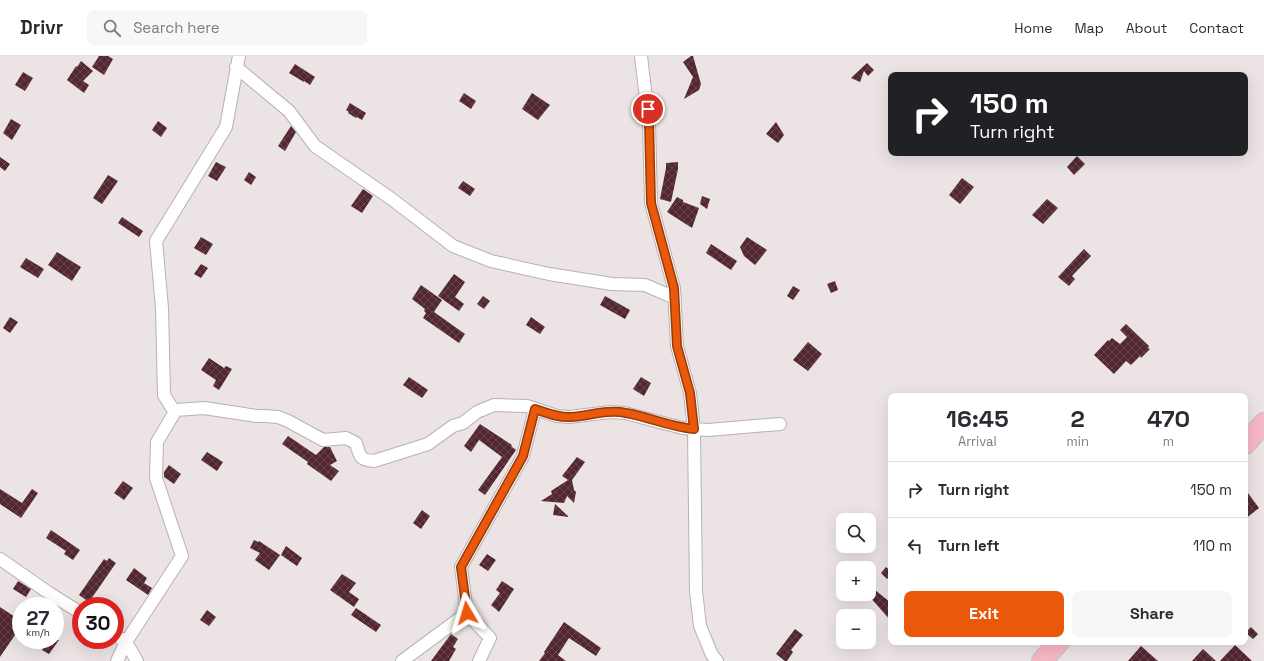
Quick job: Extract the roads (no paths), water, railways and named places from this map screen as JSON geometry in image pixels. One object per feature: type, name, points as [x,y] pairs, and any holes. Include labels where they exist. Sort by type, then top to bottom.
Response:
[{"type":"highway","points":[[1248,441],[1264,423]]},
{"type":"highway","points":[[1042,661],[1056,645]]},
{"type":"street","points":[[641,56],[649,122],[651,203],[674,288],[677,346],[690,393],[694,429],[696,590],[700,626],[712,655],[717,661]]},
{"type":"street","points":[[237,61],[290,111],[315,146],[393,200],[453,246],[491,261],[549,274],[598,282],[645,286],[675,298]]},
{"type":"street","points":[[172,408],[164,395],[162,308],[156,241],[226,127],[237,61]]},
{"type":"street","points":[[117,661],[126,642],[182,556],[156,478],[157,442],[176,410],[204,408],[257,416],[278,417],[324,440],[346,438],[356,443],[360,456],[365,460],[374,461],[428,444],[453,426],[463,423],[477,412],[494,405],[511,404],[527,406],[557,416],[569,417],[610,412],[625,412],[683,428],[708,430],[780,424]]},
{"type":"street","points":[[478,661],[490,638],[467,613],[461,567],[523,456],[535,409]]},
{"type":"street","points":[[0,559],[72,607]]},
{"type":"street","points":[[402,661],[467,613]]},
{"type":"street","points":[[126,642],[137,661]]}]
